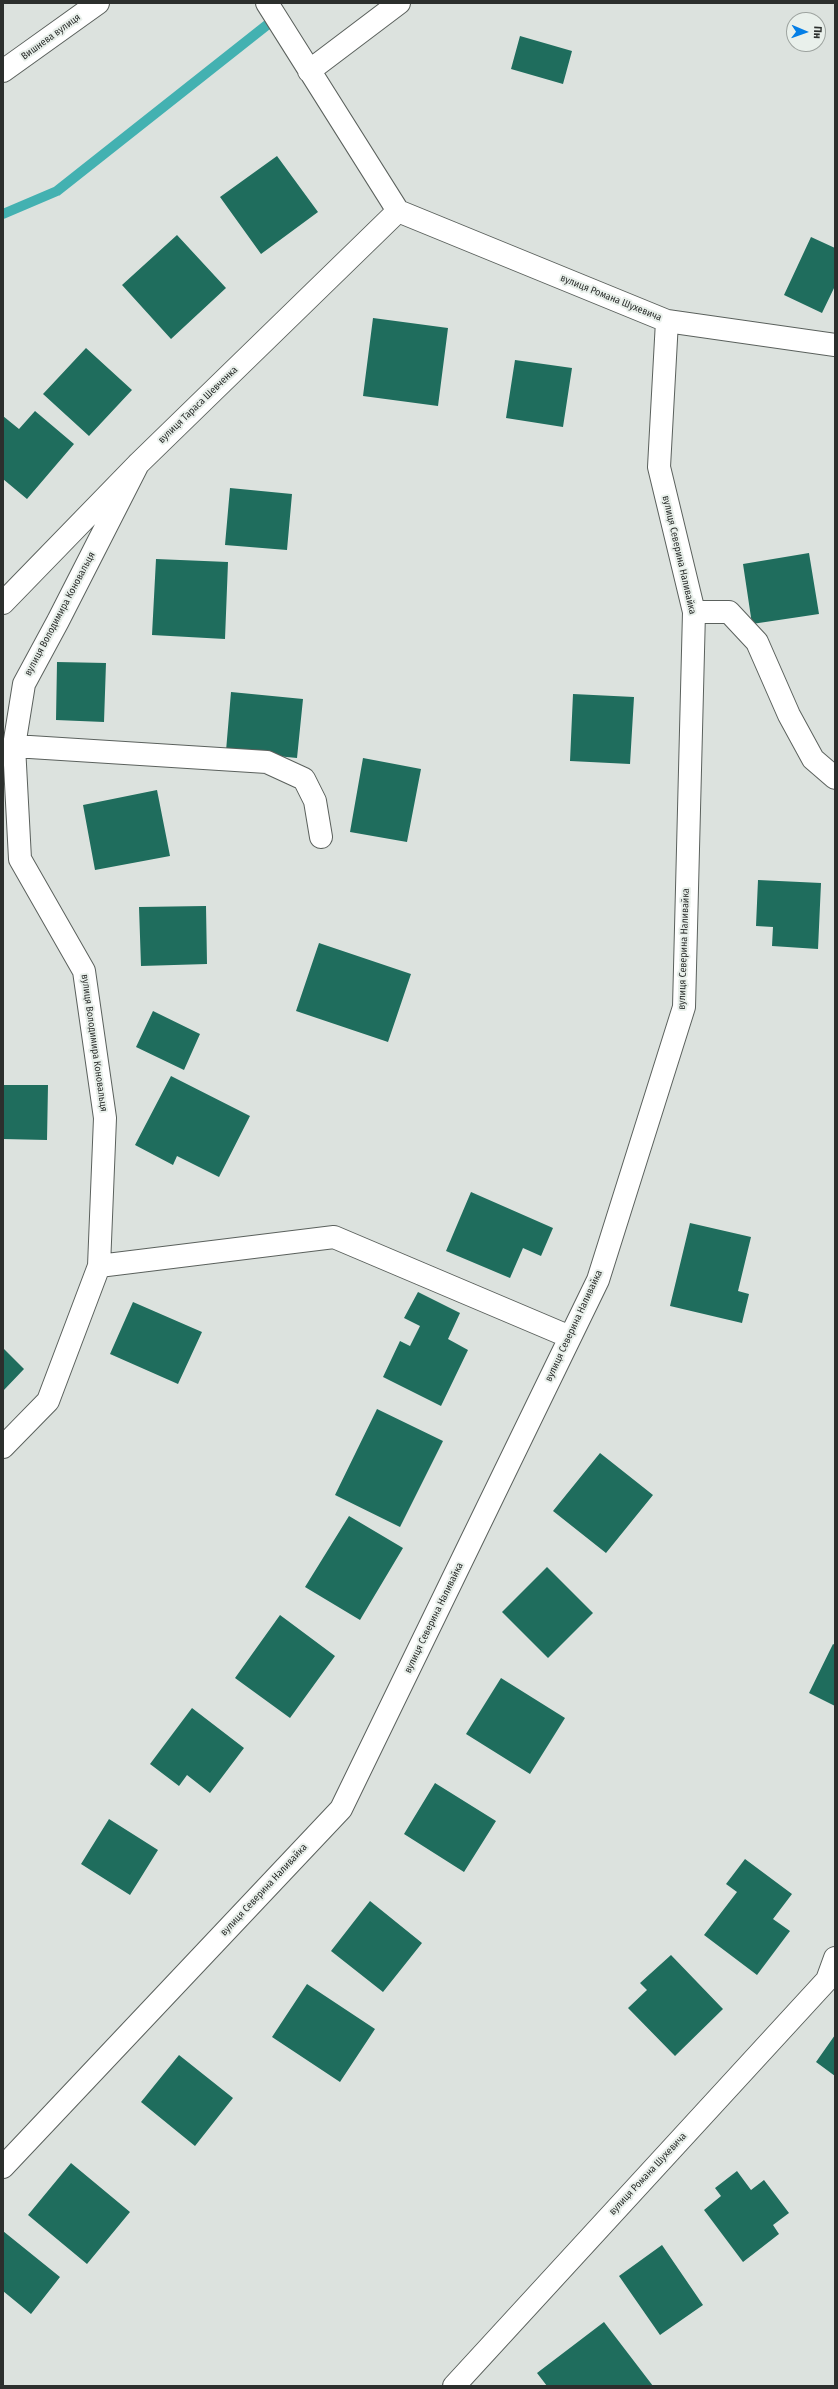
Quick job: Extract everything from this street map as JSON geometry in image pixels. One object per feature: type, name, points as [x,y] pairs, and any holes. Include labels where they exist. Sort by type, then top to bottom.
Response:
[{"type":"street","name":"Вишнева вулиця","points":[[3,71],[98,3]]},
{"type":"street","points":[[267,3],[398,211]]},
{"type":"street","points":[[309,71],[399,3]]},
{"type":"street","name":"вулиця Романа Шухевича","points":[[398,211],[667,320],[835,345]]},
{"type":"street","name":"вулиця Тараса Шевченка","points":[[3,604],[138,464],[398,211]]},
{"type":"street","name":"вулиця Северина Наливайка","points":[[3,2167],[341,1809],[598,1280],[684,1007],[694,612],[659,467],[667,320]]},
{"type":"street","name":"вулиця Володимира Коновальця","points":[[3,1447],[48,1402],[99,1266],[105,1118],[84,971],[20,859],[14,746],[24,684],[58,621],[138,464]]},
{"type":"street","points":[[694,612],[729,612],[757,642],[789,715],[813,759],[835,778]]},
{"type":"street","points":[[14,746],[267,762],[304,779],[315,801],[321,837]]},
{"type":"street","points":[[99,1266],[334,1237],[570,1337]]},
{"type":"street","name":"вулиця Романа Шухевича","points":[[454,2386],[827,1980],[835,1958]]},
{"type":"building","points":[[520,36],[572,51],[563,84],[511,69]]},
{"type":"building","points":[[277,156],[318,212],[261,254],[220,197]]},
{"type":"building","points":[[177,235],[226,288],[171,339],[122,285]]},
{"type":"building","points":[[811,237],[835,248],[835,286],[822,313],[784,295]]},
{"type":"building","points":[[373,318],[448,328],[438,406],[363,396]]},
{"type":"building","points":[[86,348],[132,390],[89,436],[43,394]]},
{"type":"building","points":[[515,360],[572,368],[563,427],[506,418]]},
{"type":"building","points":[[35,411],[74,444],[27,499],[3,479],[3,416],[19,429]]},
{"type":"building","points":[[230,488],[292,494],[287,550],[225,545]]},
{"type":"building","points":[[809,553],[819,614],[752,624],[743,564]]},
{"type":"building","points":[[156,559],[228,562],[225,639],[152,635]]},
{"type":"building","points":[[57,662],[106,663],[104,722],[56,720]]},
{"type":"building","points":[[231,692],[303,699],[297,758],[226,751]]},
{"type":"building","points":[[573,694],[634,697],[630,764],[570,761]]},
{"type":"building","points":[[363,758],[421,769],[407,842],[350,832]]},
{"type":"building","points":[[157,790],[170,856],[95,870],[83,805]]},
{"type":"building","points":[[758,880],[821,883],[818,949],[772,946],[773,927],[756,926]]},
{"type":"building","points":[[206,906],[207,964],[141,966],[139,907]]},
{"type":"building","points":[[319,943],[411,974],[388,1042],[296,1011]]},
{"type":"building","points":[[153,1011],[200,1034],[184,1070],[136,1047]]},
{"type":"building","points":[[171,1076],[250,1116],[219,1177],[177,1156],[173,1165],[135,1145]]},
{"type":"building","points":[[3,1085],[48,1085],[47,1140],[3,1139]]},
{"type":"building","points":[[471,1192],[553,1228],[541,1256],[523,1248],[510,1278],[446,1251]]},
{"type":"building","points":[[690,1223],[751,1237],[738,1291],[749,1294],[742,1323],[670,1306]]},
{"type":"building","points":[[418,1292],[460,1313],[448,1339],[468,1350],[441,1406],[383,1377],[400,1341],[410,1346],[420,1326],[404,1318]]},
{"type":"building","points":[[133,1302],[202,1332],[178,1384],[110,1354]]},
{"type":"building","points":[[3,1348],[24,1369],[3,1391]]},
{"type":"building","points":[[377,1409],[443,1441],[400,1527],[335,1495]]},
{"type":"building","points":[[600,1453],[653,1495],[606,1553],[553,1511]]},
{"type":"building","points":[[349,1516],[403,1548],[360,1620],[305,1587]]},
{"type":"building","points":[[547,1567],[593,1613],[548,1658],[502,1612]]},
{"type":"building","points":[[280,1615],[335,1656],[290,1718],[235,1678]]},
{"type":"building","points":[[833,1644],[835,1645],[835,1706],[809,1693]]},
{"type":"building","points":[[501,1678],[565,1718],[530,1774],[466,1734]]},
{"type":"building","points":[[192,1708],[244,1748],[210,1793],[187,1775],[179,1786],[150,1764]]},
{"type":"building","points":[[435,1783],[496,1821],[464,1872],[404,1834]]},
{"type":"building","points":[[109,1819],[158,1850],[130,1895],[81,1864]]},
{"type":"building","points":[[745,1859],[792,1894],[773,1919],[790,1931],[757,1975],[704,1935],[737,1892],[726,1884]]},
{"type":"building","points":[[370,1901],[422,1943],[383,1992],[331,1951]]},
{"type":"building","points":[[671,1955],[723,2009],[675,2056],[628,2008],[647,1990],[640,1983]]},
{"type":"building","points":[[307,1984],[375,2029],[340,2082],[272,2037]]},
{"type":"building","points":[[835,2035],[835,2076],[816,2062]]},
{"type":"building","points":[[179,2055],[233,2098],[195,2146],[141,2102]]},
{"type":"building","points":[[71,2163],[130,2212],[87,2264],[28,2215]]},
{"type":"building","points":[[737,2171],[751,2190],[764,2180],[789,2213],[773,2225],[779,2234],[743,2262],[704,2210],[721,2196],[715,2188]]},
{"type":"building","points":[[3,2231],[60,2277],[31,2314],[3,2291]]},
{"type":"building","points":[[662,2245],[703,2305],[660,2335],[619,2276]]},
{"type":"building","points":[[604,2322],[653,2386],[547,2386],[537,2373]]},
{"type":"waterway","points":[[3,214],[57,191],[267,25]]}]
